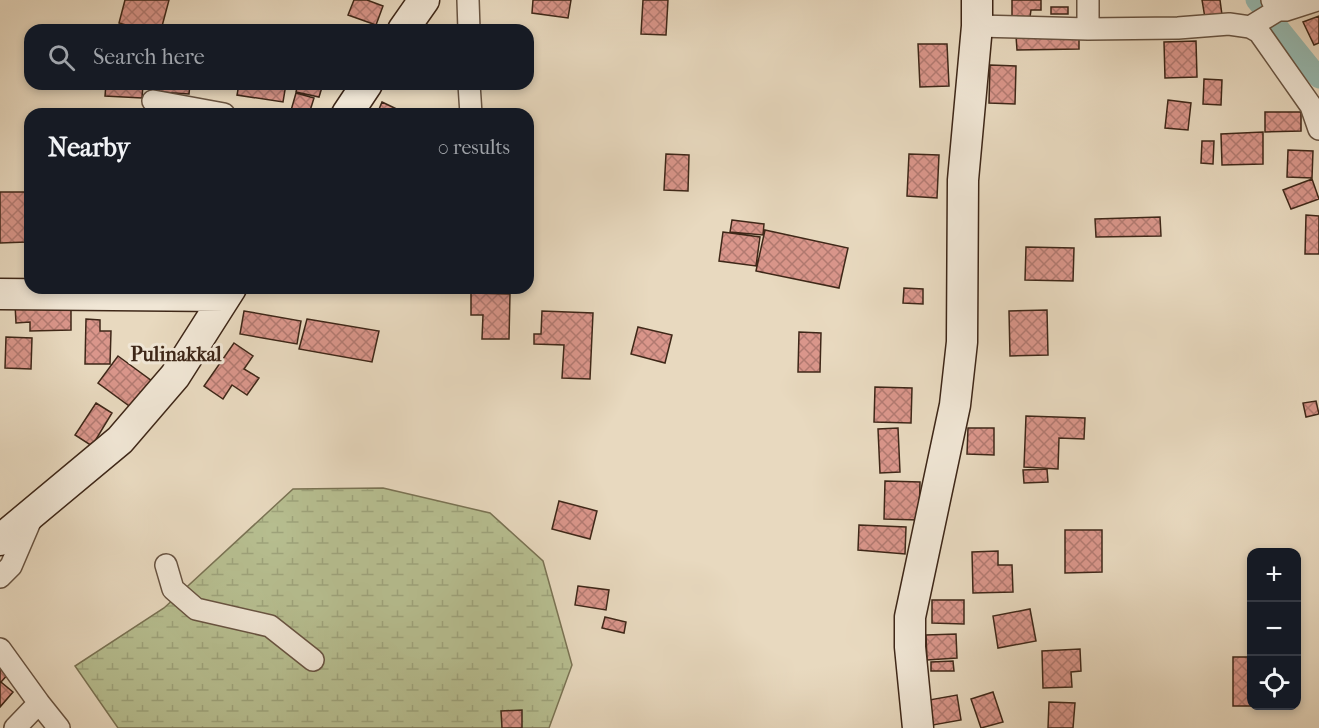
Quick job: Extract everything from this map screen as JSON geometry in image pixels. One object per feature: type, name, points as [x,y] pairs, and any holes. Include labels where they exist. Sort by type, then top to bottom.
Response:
[{"type":"street","points":[[407,24],[424,0]]},
{"type":"street","points":[[467,0],[468,24]]},
{"type":"street","points":[[1088,0],[1088,29]]},
{"type":"street","points":[[1250,27],[1274,8],[1286,10],[1317,0]]},
{"type":"street","points":[[918,728],[910,647],[910,617],[955,405],[961,353],[963,180],[977,13],[1088,29],[1178,28],[1229,24],[1250,27],[1259,32],[1311,106],[1319,129]]},
{"type":"street","points":[[351,108],[363,90]]},
{"type":"street","points":[[469,90],[471,108]]},
{"type":"street","points":[[153,101],[191,108]]},
{"type":"street","points":[[0,294],[24,294]]},
{"type":"street","points":[[0,540],[120,440],[155,401],[186,359],[227,294]]},
{"type":"street","points":[[0,577],[10,566],[35,510]]},
{"type":"street","points":[[166,565],[173,589],[196,609],[270,626],[313,660]]},
{"type":"street","points":[[0,649],[59,728]]},
{"type":"street","points":[[15,728],[39,703]]},
{"type":"green space","points":[[383,488],[490,513],[543,561],[572,665],[549,728],[118,728],[75,666],[164,608],[293,489]]},
{"type":"building","points":[[125,0],[169,0],[163,24],[119,23]]},
{"type":"building","points":[[354,0],[367,0],[383,6],[376,24],[348,15]]},
{"type":"building","points":[[533,0],[571,0],[568,18],[532,13]]},
{"type":"building","points":[[643,0],[668,0],[666,35],[641,34]]},
{"type":"building","points":[[1012,0],[1041,0],[1041,10],[1031,10],[1030,17],[1012,17]]},
{"type":"building","points":[[1202,0],[1220,0],[1222,15],[1205,18]]},
{"type":"building","points":[[1051,7],[1068,7],[1068,14],[1051,14]]},
{"type":"building","points":[[1319,16],[1319,43],[1314,45],[1303,22]]},
{"type":"building","points":[[1079,34],[1079,49],[1017,50],[1016,36]]},
{"type":"building","points":[[1196,41],[1197,77],[1165,78],[1164,42]]},
{"type":"building","points":[[918,44],[947,44],[949,86],[920,87]]},
{"type":"building","points":[[990,65],[1016,66],[1015,104],[989,103]]},
{"type":"building","points":[[1204,79],[1222,80],[1221,105],[1203,104]]},
{"type":"building","points":[[106,90],[143,90],[142,98],[105,96]]},
{"type":"building","points":[[159,90],[189,90],[189,94],[159,92]]},
{"type":"building","points":[[238,90],[285,90],[283,102],[237,95]]},
{"type":"building","points":[[296,90],[321,90],[319,97],[296,92]]},
{"type":"building","points":[[296,93],[314,98],[311,108],[292,108]]},
{"type":"building","points":[[1168,100],[1191,103],[1188,130],[1165,128]]},
{"type":"building","points":[[382,102],[394,108],[380,108]]},
{"type":"building","points":[[1265,112],[1301,112],[1301,131],[1265,132]]},
{"type":"building","points":[[1263,132],[1263,164],[1222,165],[1221,134]]},
{"type":"building","points":[[1202,141],[1214,141],[1213,164],[1201,163]]},
{"type":"building","points":[[1288,150],[1313,151],[1312,178],[1287,177]]},
{"type":"building","points":[[666,154],[689,155],[688,191],[664,190]]},
{"type":"building","points":[[909,154],[939,155],[937,198],[907,196]]},
{"type":"building","points":[[1312,179],[1319,199],[1291,209],[1283,190]]},
{"type":"building","points":[[0,192],[24,192],[24,242],[0,243]]},
{"type":"building","points":[[1306,215],[1319,216],[1319,254],[1305,254]]},
{"type":"building","points":[[1160,217],[1161,236],[1096,237],[1095,219]]},
{"type":"building","points":[[732,220],[764,224],[763,235],[730,232]]},
{"type":"building","points":[[765,230],[848,248],[839,288],[756,271]]},
{"type":"building","points":[[723,232],[760,237],[756,266],[719,261]]},
{"type":"building","points":[[1026,247],[1074,248],[1073,281],[1025,280]]},
{"type":"building","points":[[904,288],[923,289],[923,304],[903,303]]},
{"type":"building","points":[[471,294],[510,294],[509,339],[482,339],[483,315],[471,315]]},
{"type":"building","points":[[71,303],[71,330],[30,331],[30,322],[16,323],[15,304]]},
{"type":"building","points":[[1047,310],[1048,355],[1010,356],[1009,311]]},
{"type":"building","points":[[244,311],[301,321],[297,344],[240,334]]},
{"type":"building","points":[[542,311],[593,313],[590,379],[562,378],[564,345],[534,344],[534,334],[541,334]]},
{"type":"building","points":[[86,319],[100,320],[100,331],[111,331],[110,364],[85,364]]},
{"type":"building","points":[[307,319],[379,331],[372,362],[299,349]]},
{"type":"building","points":[[638,327],[672,335],[665,363],[631,354]]},
{"type":"building","points":[[799,332],[821,333],[820,372],[798,372]]},
{"type":"building","points":[[6,337],[32,338],[31,369],[5,368]]},
{"type":"building","points":[[234,343],[253,356],[244,369],[259,378],[247,395],[232,385],[223,399],[204,386]]},
{"type":"building","points":[[118,356],[156,384],[136,411],[98,383]]},
{"type":"building","points":[[875,387],[912,388],[911,423],[874,422]]},
{"type":"building","points":[[1316,401],[1319,414],[1306,417],[1303,403]]},
{"type":"building","points":[[96,403],[112,413],[92,446],[75,435]]},
{"type":"building","points":[[1026,416],[1085,418],[1084,439],[1059,438],[1058,469],[1024,467]]},
{"type":"building","points":[[898,428],[900,472],[880,473],[878,429]]},
{"type":"building","points":[[968,428],[994,428],[994,455],[967,454]]},
{"type":"building","points":[[1047,469],[1048,482],[1024,483],[1023,470]]},
{"type":"building","points":[[885,481],[920,482],[919,520],[884,519]]},
{"type":"building","points":[[559,501],[597,511],[590,539],[552,529]]},
{"type":"building","points":[[859,525],[906,527],[905,554],[858,550]]},
{"type":"building","points":[[1065,530],[1102,530],[1102,572],[1065,573]]},
{"type":"building","points":[[998,551],[998,565],[1012,565],[1013,592],[973,593],[972,552]]},
{"type":"building","points":[[578,586],[609,590],[606,610],[575,605]]},
{"type":"building","points":[[932,600],[964,600],[964,624],[932,623]]},
{"type":"building","points":[[1030,609],[1036,641],[998,648],[993,616]]},
{"type":"building","points":[[605,617],[626,622],[624,633],[602,628]]},
{"type":"building","points":[[956,634],[957,658],[927,660],[926,635]]},
{"type":"building","points":[[1080,649],[1081,671],[1071,672],[1072,687],[1043,688],[1042,651]]},
{"type":"building","points":[[1233,657],[1247,657],[1247,706],[1233,706]]},
{"type":"building","points":[[953,661],[954,671],[931,671],[931,662]]},
{"type":"building","points":[[0,664],[10,672],[1,682],[13,692],[0,707]]},
{"type":"building","points":[[993,692],[1003,722],[981,728],[971,699]]},
{"type":"building","points":[[957,695],[961,720],[933,725],[929,700]]},
{"type":"building","points":[[1049,702],[1075,703],[1073,728],[1048,728]]},
{"type":"building","points":[[522,710],[522,728],[502,728],[501,711]]},
{"type":"waterway","points":[[1256,0],[1319,78]]},
{"type":"district","name":"Pulinakkal","points":[[176,354]]}]
